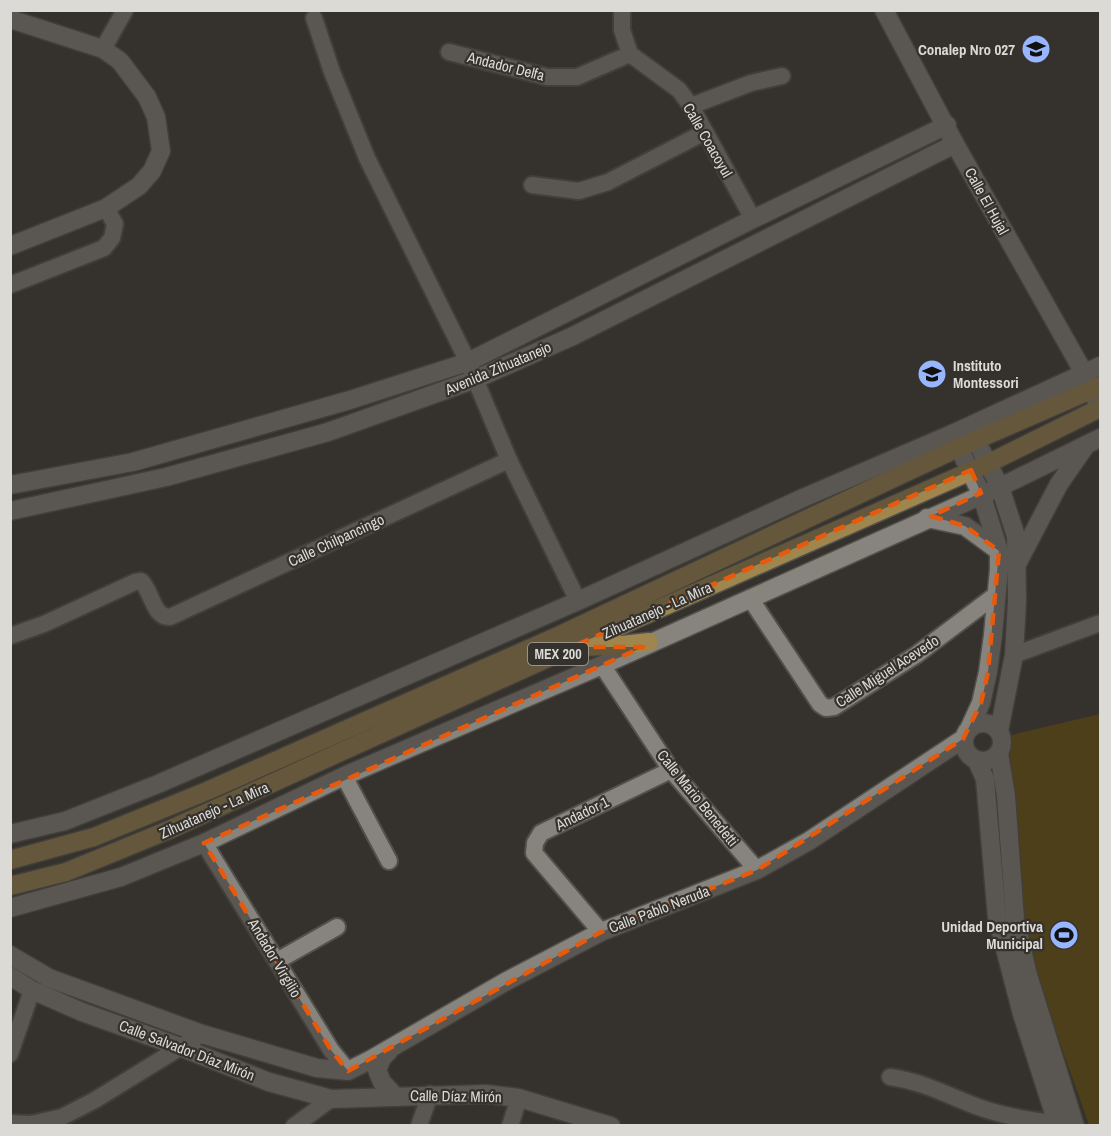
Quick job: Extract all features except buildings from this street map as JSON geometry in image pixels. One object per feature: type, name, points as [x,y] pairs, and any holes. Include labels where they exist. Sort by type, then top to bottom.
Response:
[{"type":"highway","name":"Zihuatanejo - La Mira","points":[[10,861],[94,837],[218,786],[560,635],[956,441],[1094,379]]},
{"type":"highway","name":"Zihuatanejo - La Mira","points":[[10,886],[66,872],[171,829],[519,674],[572,647],[988,463],[1100,408]]},
{"type":"highway","points":[[572,647],[622,646],[650,642]]},
{"type":"street","points":[[103,49],[125,10]]},
{"type":"street","points":[[622,10],[622,30],[630,54]]},
{"type":"street","name":"Calle El Hujal","points":[[884,10],[947,125],[955,144],[1094,379],[1100,408]]},
{"type":"street","points":[[314,18],[332,72],[367,158],[472,371],[508,460],[578,601]]},
{"type":"street","points":[[10,19],[103,49],[120,61],[147,96],[156,117],[161,151],[152,171],[139,186],[106,208],[10,246]]},
{"type":"street","name":"Andador Delfa","points":[[450,52],[547,77],[577,77],[630,54]]},
{"type":"street","name":"Calle Coacoyul","points":[[630,54],[679,90],[691,106],[753,219]]},
{"type":"street","points":[[691,106],[751,83],[782,76]]},
{"type":"street","name":"Avenida Zihuatanejo","points":[[10,485],[132,462],[350,400],[472,371],[753,219],[947,125]]},
{"type":"street","points":[[532,185],[579,191],[608,182],[705,132]]},
{"type":"street","name":"Avenida Zihuatanejo","points":[[10,511],[166,477],[317,435],[472,371],[573,336],[955,144]]},
{"type":"street","points":[[10,285],[104,248],[112,238],[116,224],[106,208]]},
{"type":"street","points":[[973,433],[1000,487],[1016,536],[1017,601],[1014,655],[999,731]]},
{"type":"street","points":[[10,834],[65,821],[158,784],[578,601],[803,498],[956,441],[981,494],[999,551],[997,594],[988,672],[981,703],[967,733],[966,753],[977,761],[985,779],[1002,866],[1006,918],[1022,1014],[1066,1124],[1035,1121],[975,1106],[930,1086],[908,1079],[890,1077]]},
{"type":"street","points":[[10,908],[121,877],[204,843],[344,777],[602,665],[1000,487],[1093,442]]},
{"type":"street","points":[[1016,566],[1059,484],[1093,442]]},
{"type":"street","name":"Calle Chilpancingo","points":[[10,636],[44,624],[141,581],[159,614],[164,618],[170,617],[508,460]]},
{"type":"street","points":[[927,518],[966,526],[999,551]]},
{"type":"street","name":"Calle Miguel Acevedo","points":[[750,598],[820,704],[826,708],[834,706],[916,655],[997,594]]},
{"type":"street","points":[[1014,655],[1101,623]]},
{"type":"street","name":"Calle Mario Benedetti","points":[[602,665],[671,770],[757,870]]},
{"type":"street","points":[[967,733],[975,724],[985,723],[999,731],[1002,738],[999,753],[1006,796],[1002,866]]},
{"type":"street","name":"Calle Pablo Neruda","points":[[348,1071],[505,982],[601,932],[757,870],[808,841],[967,733]]},
{"type":"street","points":[[977,761],[989,761],[999,753]]},
{"type":"street","name":"Andador 1","points":[[601,932],[534,852],[535,843],[541,833],[671,770]]},
{"type":"street","points":[[344,777],[389,861]]},
{"type":"street","name":"Andador Virgilio","points":[[204,843],[331,1050],[348,1071]]},
{"type":"street","points":[[277,961],[337,927]]},
{"type":"street","name":"Calle Salvador Díaz Mirón","points":[[10,955],[49,978],[202,1034],[317,1068],[348,1071]]},
{"type":"street","name":"Calle Salvador Díaz Mirón","points":[[10,976],[32,990],[82,1012],[269,1082],[331,1099],[370,1098]]},
{"type":"street","points":[[10,1054],[32,990]]},
{"type":"street","points":[[10,1123],[31,1124],[62,1117],[95,1100],[202,1034]]},
{"type":"street","points":[[393,1046],[382,1058],[377,1070],[382,1082],[395,1096]]},
{"type":"street","points":[[419,1125],[430,1094]]},
{"type":"street","name":"Calle Díaz Mirón","points":[[370,1098],[430,1094],[486,1094],[519,1098],[611,1125]]},
{"type":"street","points":[[510,1125],[519,1098]]},
{"type":"street","points":[[294,1125],[331,1099]]},
{"type":"highlighted area","points":[[971,470],[981,493],[931,516],[965,526],[999,551],[988,672],[981,703],[963,739],[757,870],[601,932],[348,1071],[331,1050],[204,843],[643,647],[572,647]]},
{"type":"shaded area","name":"Unidad Deportiva Municipal","points":[[1100,714],[1100,1125],[1089,1125],[1032,963],[1023,906],[1016,799],[1007,736]]},
{"type":"place","name":"Conalep Nro 027","points":[[1036,49]]},
{"type":"place","name":"Instituto Montessori","points":[[932,374]]},
{"type":"place","name":"Unidad Deportiva Municipal","points":[[1064,935]]}]
